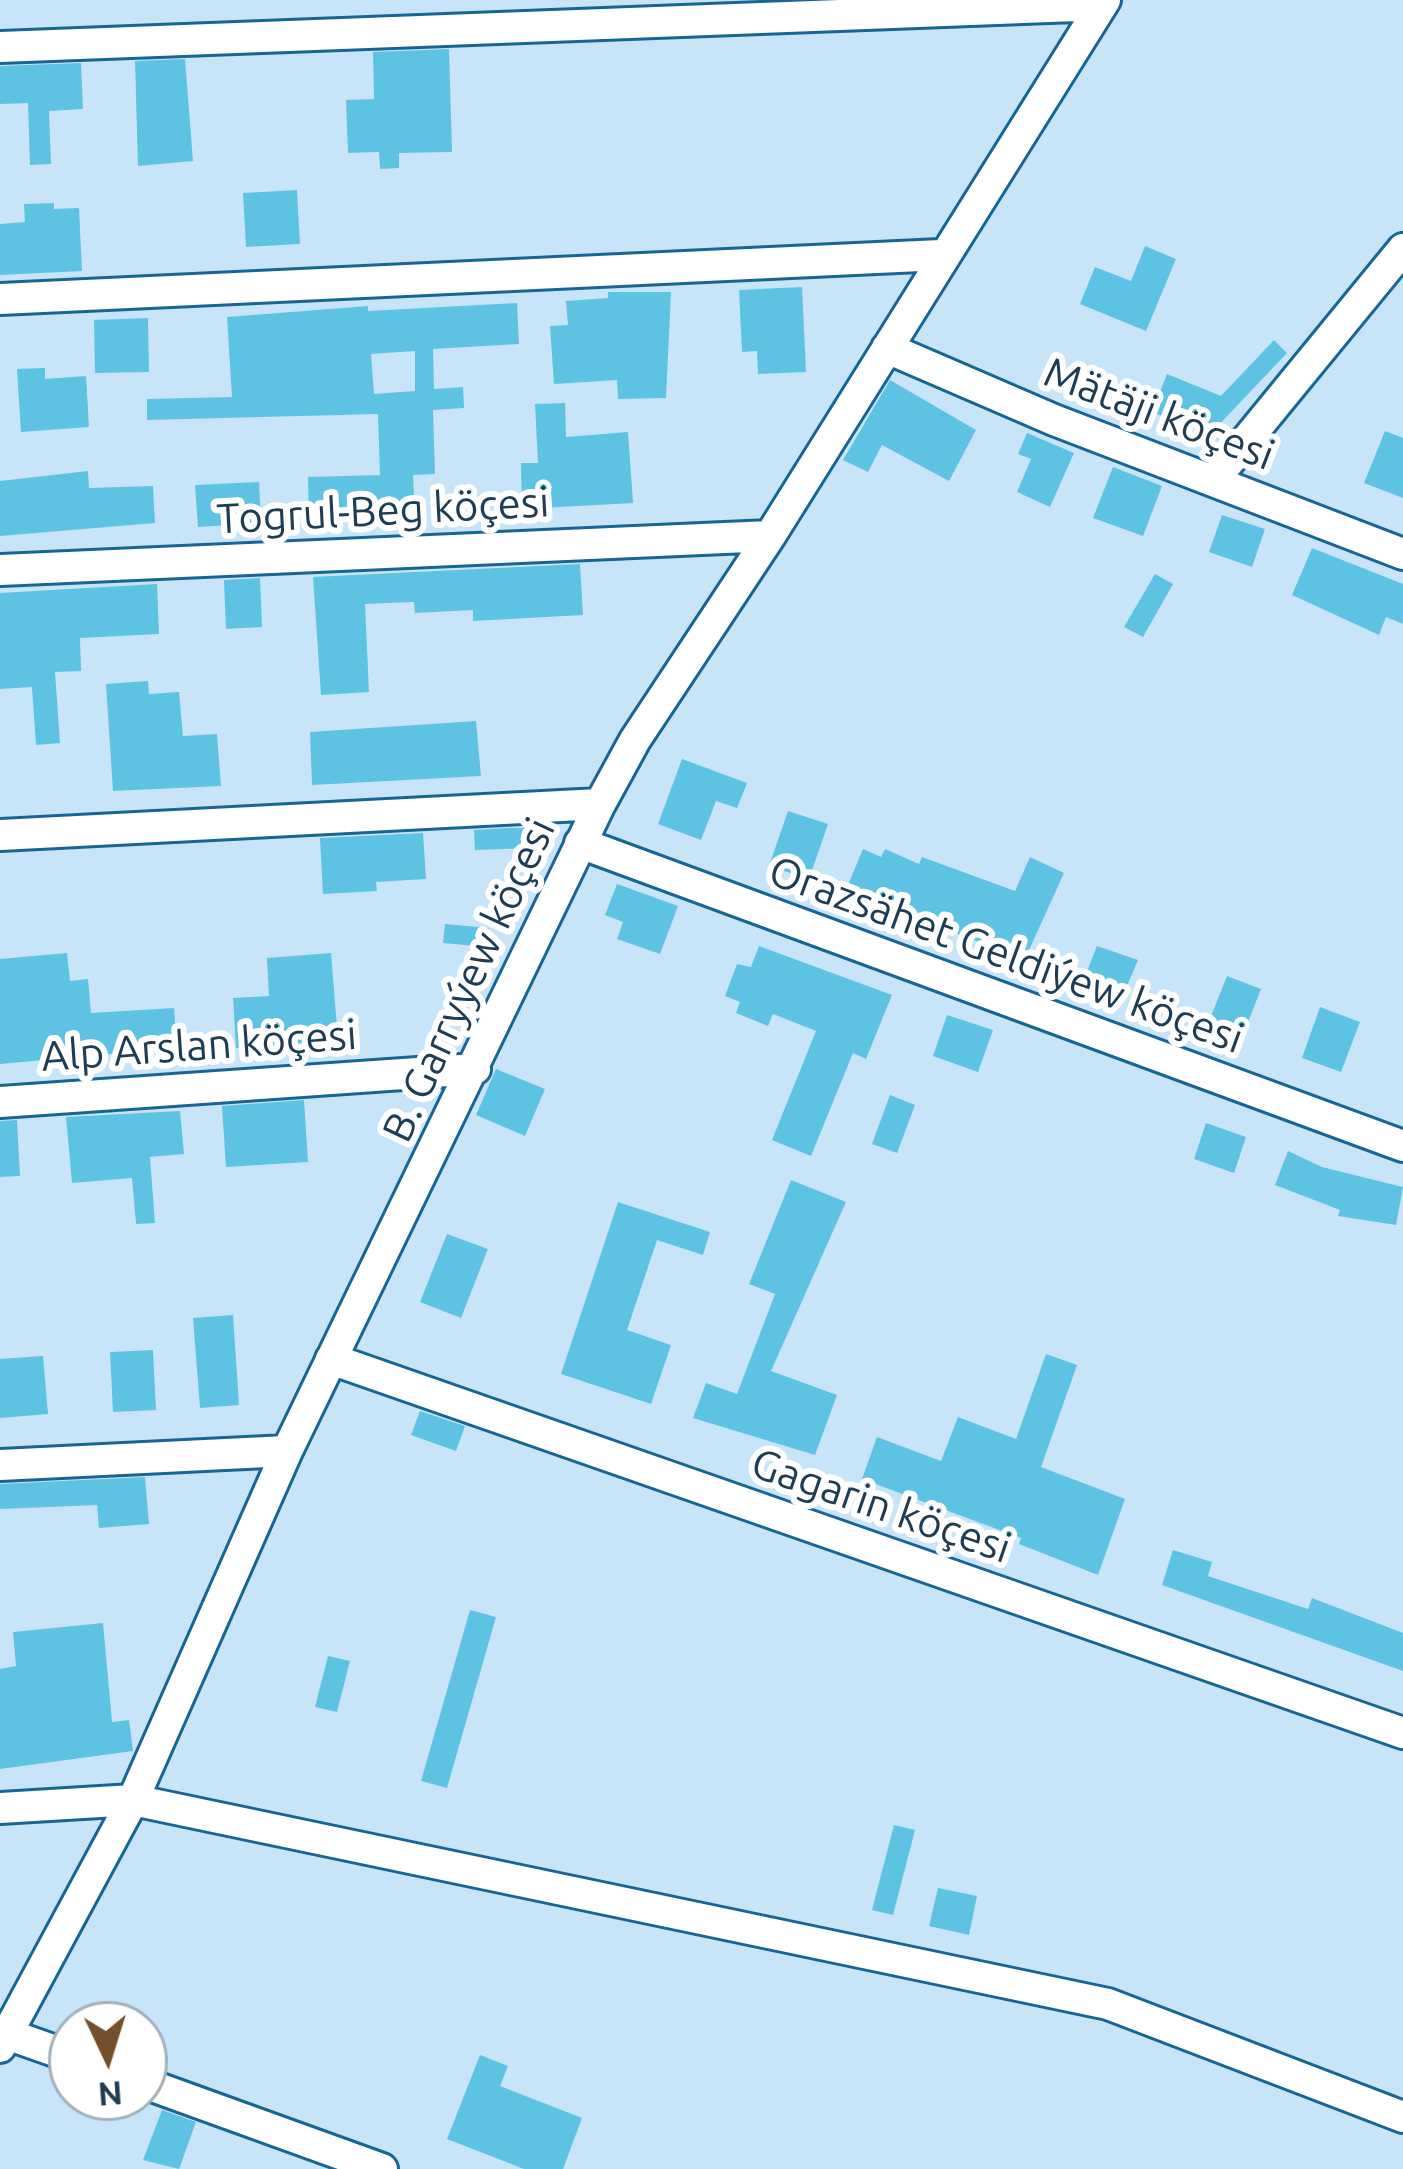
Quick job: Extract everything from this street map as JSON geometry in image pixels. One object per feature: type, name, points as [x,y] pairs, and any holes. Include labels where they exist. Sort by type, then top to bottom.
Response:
[{"type":"street","points":[[0,47],[1104,2]]},
{"type":"street","name":"B. Garryýew köçesi","points":[[4,2040],[133,1800],[286,1451],[600,804],[635,740],[770,536],[941,255],[1104,2]]},
{"type":"street","points":[[1213,481],[1403,249]]},
{"type":"street","points":[[0,299],[941,255]]},
{"type":"street","name":"Mätäji köçesi","points":[[887,348],[1403,554]]},
{"type":"street","name":"Togrul-Beg köçesi","points":[[0,570],[770,536]]},
{"type":"street","points":[[0,835],[600,804]]},
{"type":"street","name":"Orazsähet Geldiýew köçesi","points":[[580,843],[1403,1146]]},
{"type":"street","name":"Alp Arslan köçesi","points":[[0,1102],[475,1069]]},
{"type":"street","name":"Gagarin köçesi","points":[[331,1360],[1403,1733]]},
{"type":"street","points":[[0,1465],[286,1451]]},
{"type":"street","points":[[0,1808],[133,1800],[1108,2005],[1403,2117]]},
{"type":"street","points":[[4,2040],[48,2051]]},
{"type":"street","points":[[168,2092],[382,2169]]},
{"type":"building","points":[[449,49],[452,152],[399,153],[399,168],[380,169],[379,152],[348,153],[346,100],[374,99],[373,52]]},
{"type":"building","points":[[185,59],[193,161],[138,166],[135,61]]},
{"type":"building","points":[[81,63],[83,109],[49,111],[51,164],[30,165],[28,103],[0,104],[0,66]]},
{"type":"building","points":[[297,190],[300,244],[246,247],[243,193]]},
{"type":"building","points":[[54,203],[54,209],[79,208],[82,271],[0,275],[0,224],[25,222],[24,204]]},
{"type":"building","points":[[1145,246],[1176,259],[1146,331],[1080,304],[1095,267],[1131,281]]},
{"type":"building","points":[[802,287],[806,372],[758,374],[757,351],[742,352],[739,290]]},
{"type":"building","points":[[608,292],[671,292],[666,398],[618,399],[617,380],[554,384],[550,326],[568,325],[566,301],[608,298]]},
{"type":"building","points":[[517,303],[519,344],[433,349],[434,389],[463,387],[464,408],[433,410],[435,474],[413,475],[415,519],[309,522],[308,477],[380,475],[378,414],[147,420],[147,399],[232,397],[227,317],[368,306],[368,311]],"holes":[[[415,351],[415,391],[374,394],[371,354]]]},
{"type":"building","points":[[148,318],[149,372],[95,373],[94,320]]},
{"type":"building","points":[[1274,340],[1287,353],[1215,429],[1201,415],[1195,429],[1152,412],[1167,374],[1221,396]]},
{"type":"building","points":[[45,368],[45,379],[86,376],[89,427],[21,432],[17,369]]},
{"type":"building","points":[[890,380],[976,430],[949,481],[882,445],[868,472],[843,460]]},
{"type":"building","points":[[565,403],[566,437],[628,432],[633,503],[522,509],[521,463],[538,463],[535,404]]},
{"type":"building","points":[[1385,431],[1403,438],[1403,498],[1364,483]]},
{"type":"building","points":[[1027,433],[1074,453],[1050,507],[1017,492],[1031,459],[1018,454]]},
{"type":"building","points":[[1113,467],[1162,486],[1143,536],[1093,518]]},
{"type":"building","points":[[88,471],[89,488],[153,486],[155,523],[0,536],[0,481]]},
{"type":"building","points":[[259,482],[261,523],[198,527],[195,485]]},
{"type":"building","points":[[1222,515],[1265,529],[1252,567],[1209,552]]},
{"type":"building","points":[[1312,548],[1403,584],[1403,624],[1386,617],[1379,635],[1292,595]]},
{"type":"building","points":[[580,564],[583,615],[473,621],[473,610],[415,613],[414,602],[365,604],[369,692],[321,695],[313,577]]},
{"type":"building","points":[[1155,574],[1173,584],[1143,637],[1124,627]]},
{"type":"building","points":[[260,578],[262,627],[226,629],[224,580]]},
{"type":"building","points":[[157,584],[159,634],[80,638],[81,671],[55,672],[60,743],[36,745],[32,687],[0,689],[0,593]]},
{"type":"building","points":[[148,681],[149,694],[179,692],[183,736],[217,734],[221,786],[113,791],[106,684]]},
{"type":"building","points":[[476,721],[481,776],[312,785],[310,732]]},
{"type":"building","points":[[682,759],[747,783],[737,808],[716,801],[701,840],[658,824]]},
{"type":"building","points":[[788,811],[828,824],[809,879],[769,866]]},
{"type":"building","points":[[532,828],[533,848],[475,850],[474,830]]},
{"type":"building","points":[[423,833],[426,879],[376,882],[377,891],[323,894],[320,838]]},
{"type":"building","points":[[863,849],[881,857],[885,849],[919,864],[922,857],[1015,891],[1030,857],[1064,873],[1025,959],[845,892]]},
{"type":"building","points":[[617,884],[678,906],[660,954],[617,939],[623,922],[605,915]]},
{"type":"building","points":[[445,924],[489,928],[487,947],[443,943]]},
{"type":"building","points":[[759,946],[892,995],[866,1059],[853,1053],[811,1156],[772,1140],[816,1031],[773,1014],[768,1026],[736,1013],[740,1002],[725,996],[737,964],[751,967]]},
{"type":"building","points":[[1097,946],[1138,960],[1124,993],[1084,979]]},
{"type":"building","points":[[67,953],[70,981],[88,979],[91,1013],[174,1008],[177,1048],[0,1064],[0,959]]},
{"type":"building","points":[[331,953],[338,1040],[236,1048],[233,998],[269,996],[267,958]]},
{"type":"building","points":[[1227,976],[1261,989],[1243,1035],[1209,1021]]},
{"type":"building","points":[[1320,1007],[1360,1022],[1341,1072],[1302,1058]]},
{"type":"building","points":[[947,1015],[993,1030],[978,1072],[933,1056]]},
{"type":"building","points":[[496,1069],[545,1089],[525,1136],[476,1115]]},
{"type":"building","points":[[890,1095],[915,1105],[897,1153],[872,1144]]},
{"type":"building","points":[[304,1100],[308,1162],[226,1167],[222,1106]]},
{"type":"building","points":[[180,1111],[184,1154],[150,1157],[155,1223],[136,1224],[132,1178],[72,1183],[66,1117]]},
{"type":"building","points":[[17,1120],[20,1176],[0,1177],[0,1121]]},
{"type":"building","points":[[1206,1123],[1246,1137],[1234,1173],[1194,1159]]},
{"type":"building","points":[[1288,1151],[1322,1167],[1403,1187],[1396,1225],[1338,1216],[1340,1210],[1275,1185]]},
{"type":"building","points":[[791,1180],[846,1202],[771,1371],[837,1395],[815,1455],[693,1418],[706,1383],[737,1394],[775,1294],[749,1284]]},
{"type":"building","points":[[618,1202],[710,1232],[703,1255],[657,1240],[627,1330],[671,1345],[651,1404],[561,1374]]},
{"type":"building","points":[[447,1234],[488,1249],[461,1318],[420,1302]]},
{"type":"building","points":[[233,1315],[239,1405],[200,1408],[193,1318]]},
{"type":"building","points":[[153,1350],[156,1410],[113,1412],[110,1352]]},
{"type":"building","points":[[1046,1354],[1077,1365],[1041,1467],[1125,1499],[1098,1575],[1019,1544],[1021,1538],[862,1479],[877,1437],[941,1461],[958,1417],[1016,1439]]},
{"type":"building","points":[[43,1356],[48,1414],[0,1418],[0,1359]]},
{"type":"building","points":[[420,1411],[465,1426],[456,1451],[411,1435]]},
{"type":"building","points":[[145,1477],[149,1524],[99,1528],[97,1505],[0,1509],[0,1484]]},
{"type":"building","points":[[1173,1550],[1212,1562],[1208,1576],[1308,1609],[1312,1598],[1403,1633],[1403,1671],[1162,1585]]},
{"type":"building","points":[[470,1610],[496,1617],[447,1788],[421,1781]]},
{"type":"building","points":[[103,1623],[112,1722],[129,1720],[133,1751],[0,1769],[0,1669],[16,1666],[13,1632]]},
{"type":"building","points":[[328,1656],[350,1661],[337,1712],[315,1707]]},
{"type":"building","points":[[894,1825],[915,1830],[893,1915],[872,1910]]},
{"type":"building","points":[[938,1888],[977,1896],[969,1935],[929,1926]]},
{"type":"building","points":[[480,2055],[508,2066],[500,2086],[582,2118],[563,2169],[524,2169],[447,2139]]},
{"type":"building","points":[[168,2112],[196,2122],[179,2169],[143,2160],[158,2121],[168,2121]]}]
